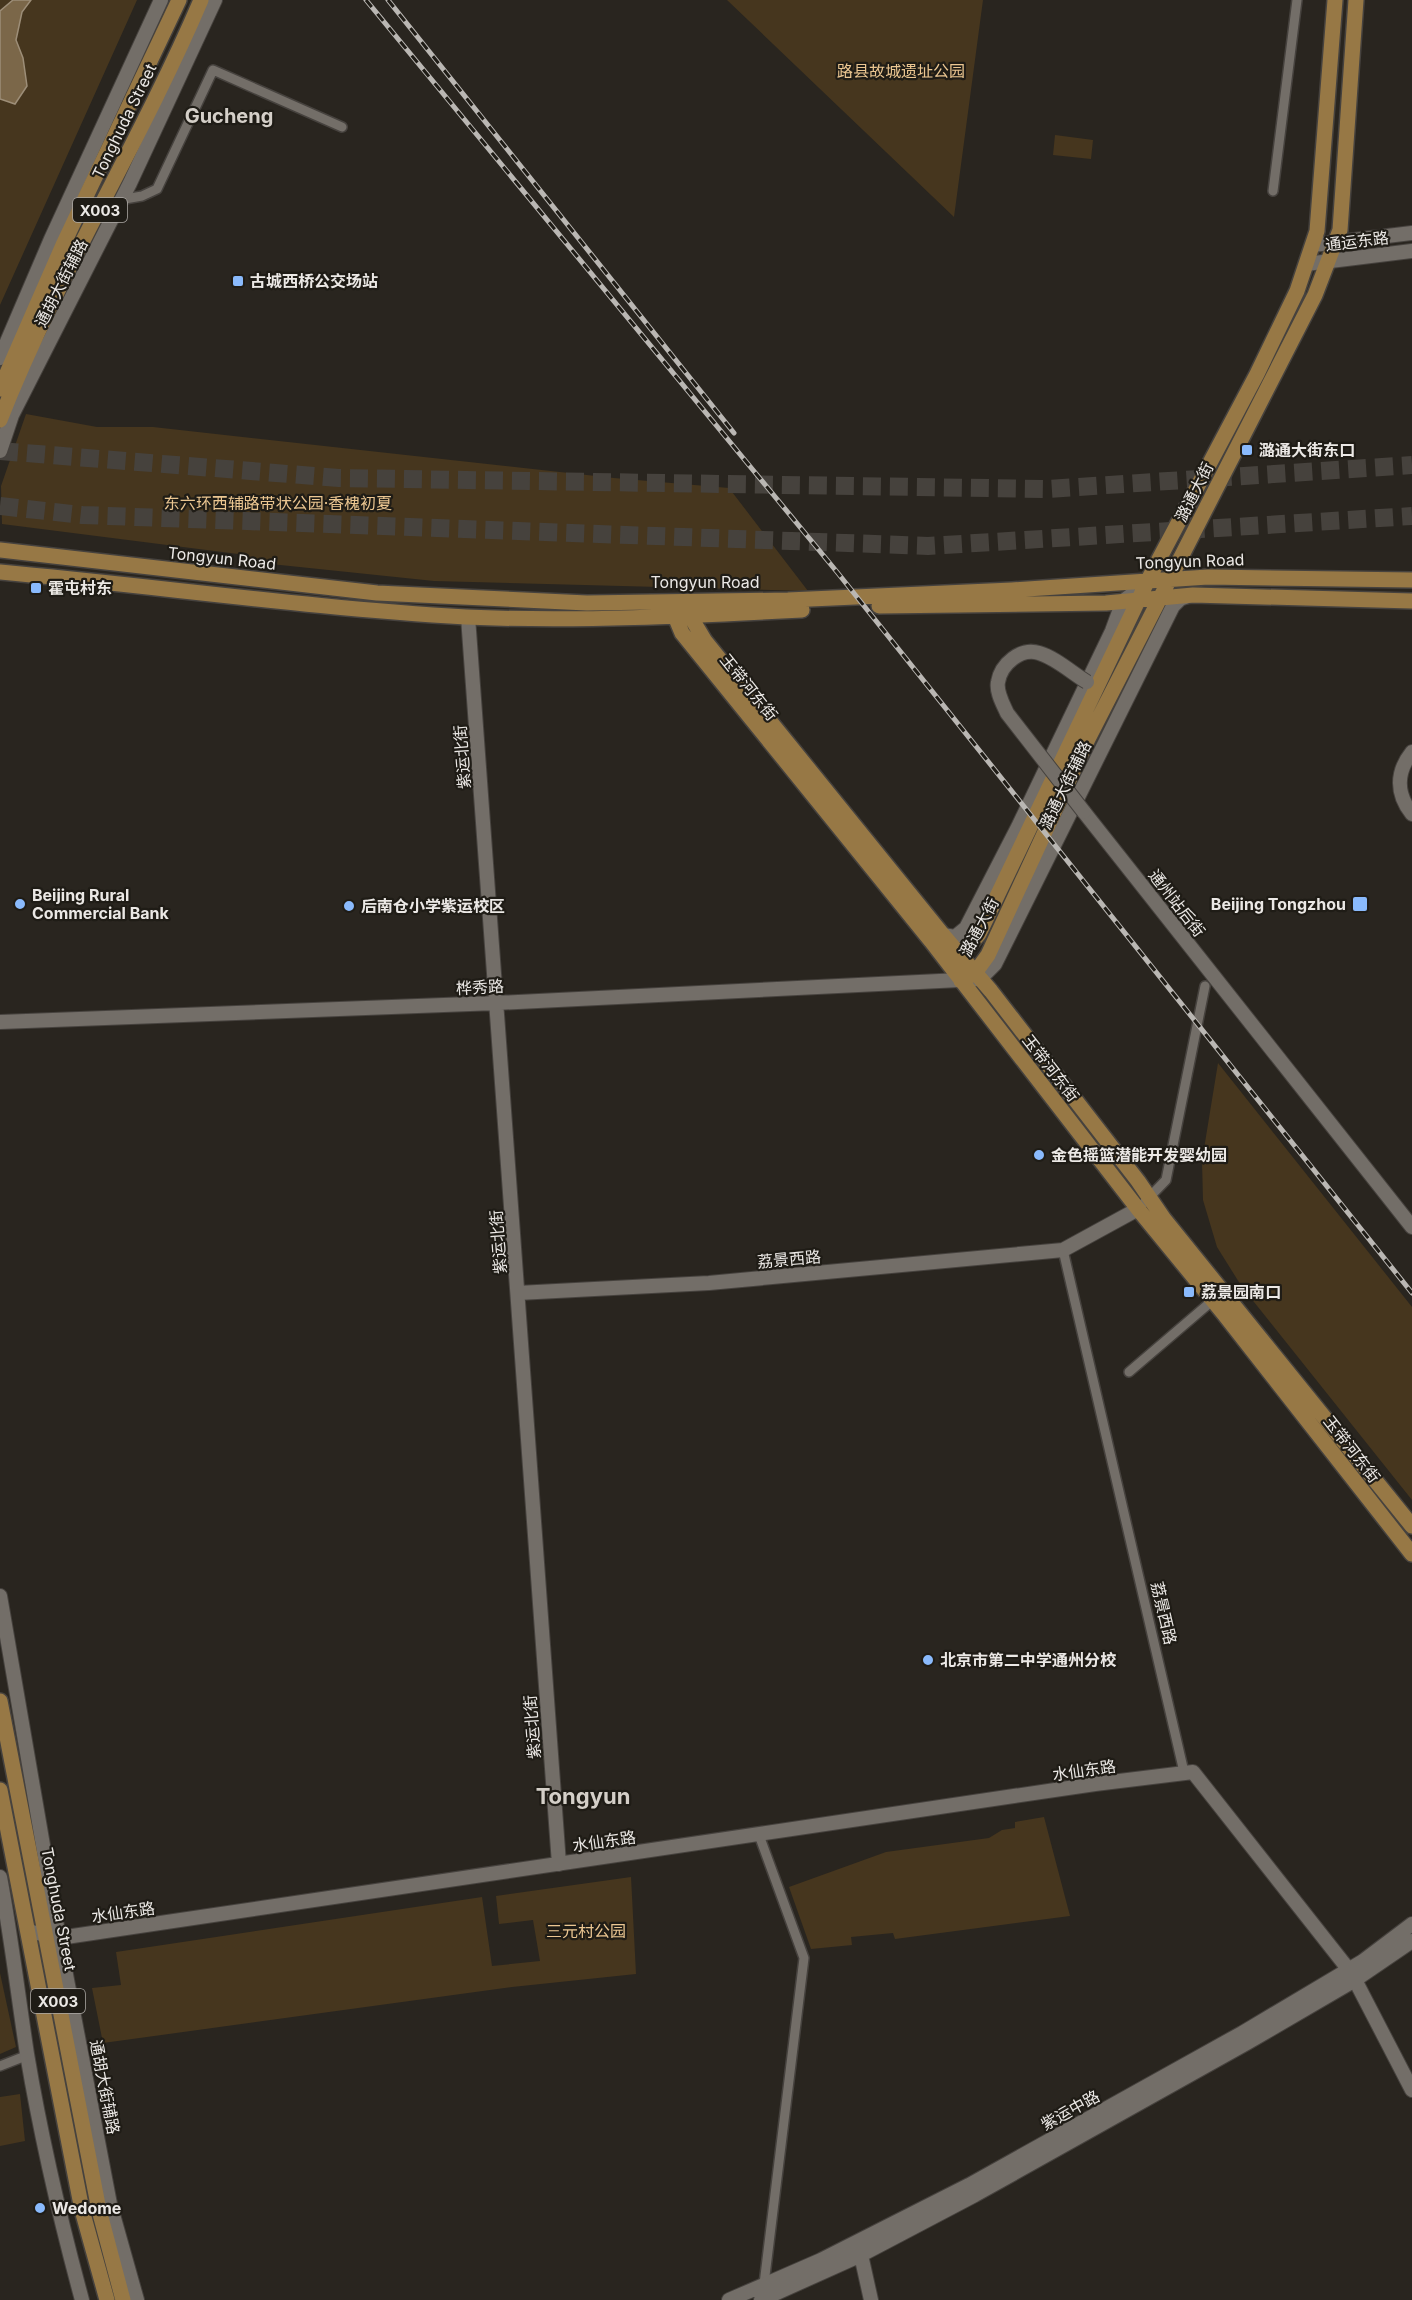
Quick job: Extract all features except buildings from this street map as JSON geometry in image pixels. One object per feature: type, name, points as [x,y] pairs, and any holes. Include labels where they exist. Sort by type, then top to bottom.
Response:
[{"type":"main road","name":"Tonghuda Street","points":[[0,389],[63,245],[179,0]]},
{"type":"main road","name":"Tonghuda Street","points":[[0,420],[54,298],[105,200],[201,0]]},
{"type":"main road","name":"潞通大街","points":[[1335,0],[1317,231],[1297,291],[1257,374],[1148,580],[979,934],[961,955],[961,981],[977,976],[988,955],[1088,739],[1315,295],[1340,230],[1356,0]]},
{"type":"main road","name":"Tongyun Road","points":[[0,550],[377,593],[679,608],[1094,603],[1193,595],[1412,601]]},
{"type":"main road","name":"Tongyun Road","points":[[0,572],[369,611],[468,617],[578,619],[679,608],[788,600],[1012,590],[1169,579],[1249,577],[1412,580]]},
{"type":"main road","name":"玉带河东街","points":[[679,608],[961,955],[1227,1299],[1412,1526]]},
{"type":"main road","name":"玉带河东街","points":[[679,608],[682,633],[931,941],[1138,1209],[1412,1554]]},
{"type":"main road","name":"Tonghuda Street","points":[[0,1701],[52,1936],[99,2210],[123,2300]]},
{"type":"main road","name":"X003","points":[[0,1790],[82,2210],[106,2300]]},
{"type":"street","name":"通胡大街辅路","points":[[0,358],[51,239],[161,0]]},
{"type":"street","name":"通胡大街辅路","points":[[0,451],[12,415],[121,200],[215,0]]},
{"type":"street","points":[[1273,191],[1298,0]]},
{"type":"street","points":[[105,200],[142,196],[157,189],[213,69],[342,127]]},
{"type":"street","name":"通运东路","points":[[1313,245],[1412,233]]},
{"type":"street","name":"通运东路","points":[[1306,264],[1412,251]]},
{"type":"street","name":"潞通大街辅路","points":[[943,935],[955,937],[966,928],[1018,827],[1112,631],[1123,601],[1148,580]]},
{"type":"street","name":"潞通大街辅路","points":[[977,976],[995,964],[1000,955],[1173,606],[1180,599],[1193,595]]},
{"type":"street","name":"紫运北街","points":[[468,617],[559,1864]]},
{"type":"street","name":"通州站后街","points":[[1087,682],[1049,657],[1037,652],[1024,653],[1011,659],[1003,669],[998,683],[1000,698],[1007,713],[1412,1227]]},
{"type":"street","points":[[1412,752],[1403,764],[1400,785],[1405,806],[1412,814]]},
{"type":"street","name":"桦秀路","points":[[0,1022],[496,1003],[781,987],[961,981]]},
{"type":"street","points":[[1138,1209],[1166,1180],[1205,986]]},
{"type":"street","name":"荔景西路","points":[[518,1293],[709,1283],[1063,1250],[1138,1209]]},
{"type":"street","name":"荔景西路","points":[[1063,1250],[1184,1772]]},
{"type":"street","points":[[1129,1372],[1212,1301]]},
{"type":"street","name":"通胡大街辅路","points":[[0,1596],[52,1936],[110,2204],[136,2300]]},
{"type":"street","points":[[1184,1772],[1193,1772],[1352,1975],[1412,2090]]},
{"type":"street","name":"水仙东路","points":[[28,1931],[52,1936],[1184,1772]]},
{"type":"street","points":[[759,1835],[804,1958],[764,2284]]},
{"type":"street","points":[[0,1877],[5,1929],[59,2216],[82,2300]]},
{"type":"street","name":"紫运中路","points":[[1352,1975],[1412,1924]]},
{"type":"street","points":[[5,1929],[28,1931]]},
{"type":"street","name":"紫运中路","points":[[761,2300],[860,2249],[975,2195],[1247,2043],[1352,1975],[1412,1941]]},
{"type":"street","points":[[0,2066],[28,2055]]},
{"type":"street","points":[[860,2249],[871,2300]]},
{"type":"street","name":"紫运中路","points":[[729,2300],[764,2284],[860,2249]]},
{"type":"green space","points":[[0,0],[137,0],[0,305]]},
{"type":"green space","name":"路县故城遗址公园","points":[[727,0],[983,0],[954,217]]},
{"type":"green space","points":[[1055,135],[1093,140],[1091,159],[1053,155]]},
{"type":"green space","name":"东六环西辅路带状公园·香槐初夏","points":[[26,414],[97,427],[153,427],[614,478],[729,488],[808,591],[434,581],[242,561],[238,554],[2,524],[1,486]]},
{"type":"green space","points":[[1218,1063],[1412,1307],[1412,1500],[1242,1287],[1217,1247],[1203,1200],[1202,1161]]},
{"type":"green space","points":[[1044,1817],[1070,1916],[895,1939],[893,1933],[851,1937],[852,1945],[811,1949],[789,1887],[886,1852],[989,1838],[1002,1830],[1015,1828],[1015,1822]]},
{"type":"green space","name":"三元村公园","points":[[631,1877],[636,1974],[512,1987],[103,2043],[92,1988],[121,1985],[116,1952],[482,1897],[492,1966],[540,1961],[533,1920],[499,1924],[496,1896]]},
{"type":"green space","points":[[0,1973],[16,2047],[0,2054]]},
{"type":"green space","points":[[20,2094],[25,2141],[0,2146],[0,2097]]},
{"type":"shaded area","points":[[13,0],[31,0],[22,12],[16,40],[23,58],[27,86],[15,104],[0,99],[0,11]]},
{"type":"tunnel","points":[[0,451],[339,478],[1047,489],[1412,465]]},
{"type":"tunnel","points":[[0,506],[82,515],[928,546],[1412,516]]},
{"type":"railway","points":[[366,0],[837,572],[1412,1293]]},
{"type":"railway","points":[[388,0],[734,433]]},
{"type":"place","name":"古城西桥公交场站","points":[[238,281]]},
{"type":"place","name":"潞通大街东口","points":[[1247,450]]},
{"type":"place","name":"霍屯村东","points":[[36,588]]},
{"type":"place","name":"Beijing Rural Commercial Bank","points":[[20,904]]},
{"type":"place","name":"Beijing Tongzhou","points":[[1360,904]]},
{"type":"place","name":"后南仓小学紫运校区","points":[[349,906]]},
{"type":"place","name":"金色摇篮潜能开发婴幼园","points":[[1039,1155]]},
{"type":"place","name":"荔景园南口","points":[[1189,1292]]},
{"type":"place","name":"北京市第二中学通州分校","points":[[928,1660]]},
{"type":"place","name":"Wedome","points":[[40,2208]]},
{"type":"district","name":"Gucheng","points":[[229,116]]},
{"type":"district","name":"Tongyun","points":[[583,1796]]}]
